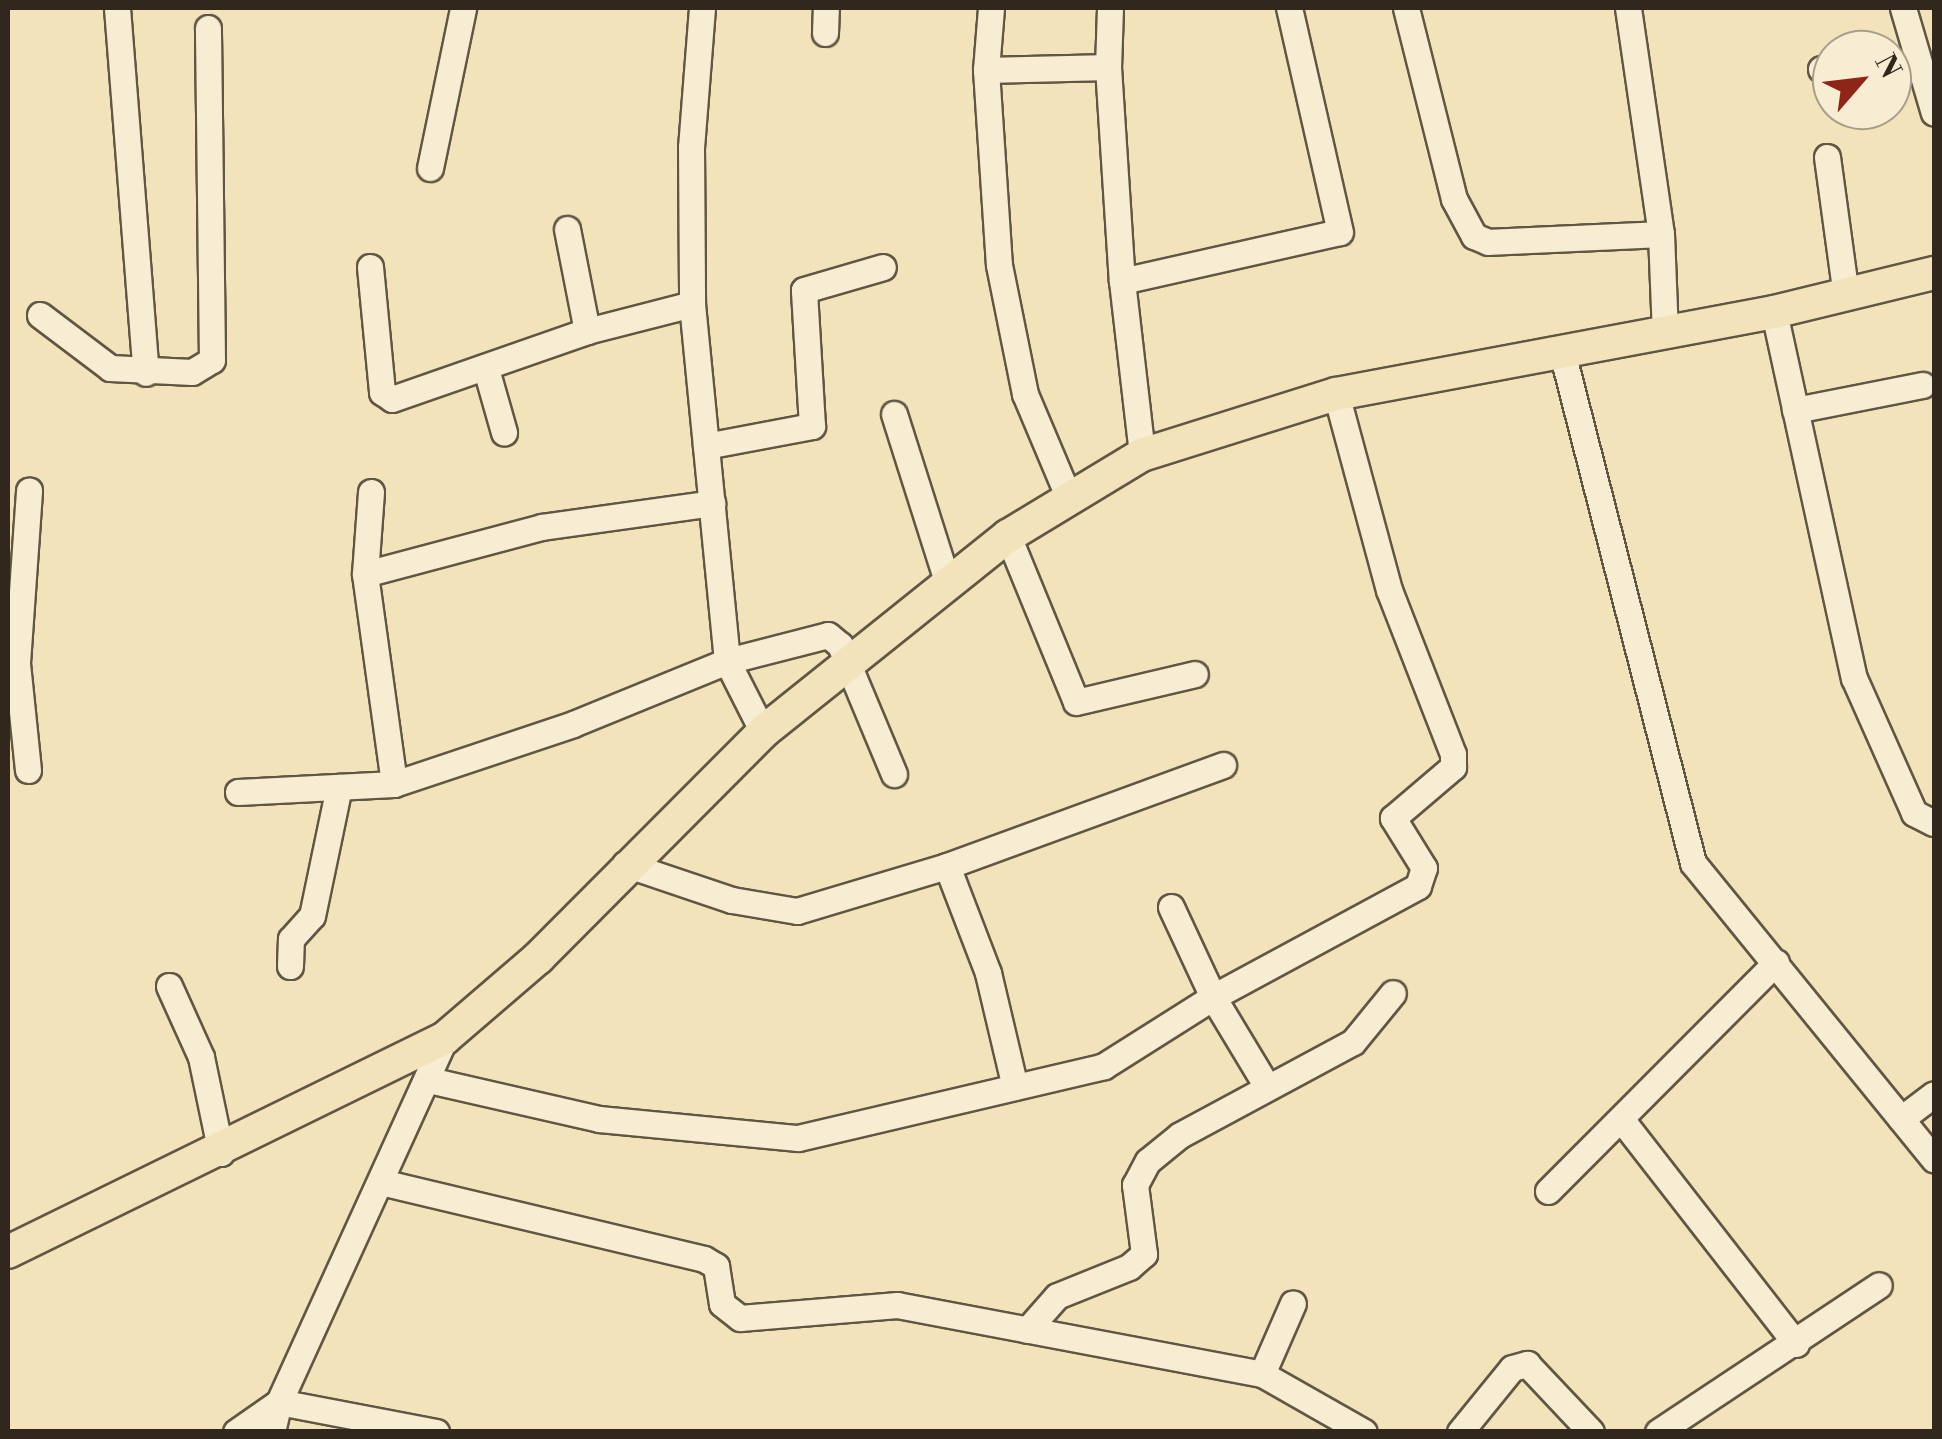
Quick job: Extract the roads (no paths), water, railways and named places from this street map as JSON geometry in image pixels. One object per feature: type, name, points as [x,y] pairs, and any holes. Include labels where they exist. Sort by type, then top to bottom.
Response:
[{"type":"main road","points":[[8,1252],[221,1153],[445,1038],[538,958],[625,864],[763,732],[1008,536],[1142,456],[1336,394],[1774,312],[1934,272]]},
{"type":"street","points":[[117,8],[146,373]]},
{"type":"street","points":[[430,168],[463,8]]},
{"type":"street","points":[[702,8],[691,147],[692,304],[728,661],[763,732]]},
{"type":"street","points":[[991,8],[986,70],[999,265],[1025,394],[1069,498]]},
{"type":"street","points":[[1110,8],[1108,67],[1122,281],[1142,456]]},
{"type":"street","points":[[1122,281],[1340,232],[1289,8]]},
{"type":"street","points":[[1406,8],[1454,200],[1474,236],[1488,242],[1660,234]]},
{"type":"street","points":[[1628,8],[1660,234],[1665,332]]},
{"type":"street","points":[[40,315],[110,368],[146,373],[192,372],[212,360],[208,28]]},
{"type":"street","points":[[986,70],[1108,67]]},
{"type":"street","points":[[1912,68],[1934,113]]},
{"type":"street","points":[[1826,158],[1846,295]]},
{"type":"street","points":[[567,228],[587,331]]},
{"type":"street","points":[[370,267],[386,397],[486,370],[587,331],[692,304]]},
{"type":"street","points":[[706,446],[812,426],[804,290],[883,267]]},
{"type":"street","points":[[1774,312],[1854,678],[1914,813],[1934,823]]},
{"type":"street","points":[[1562,352],[1693,864],[1934,1160]]},
{"type":"street","points":[[486,370],[504,432]]},
{"type":"street","points":[[1795,410],[1923,385]]},
{"type":"street","points":[[429,1080],[599,1119],[798,1138],[1104,1066],[1213,997],[1418,886],[1424,868],[1394,818],[1454,767],[1389,590],[1336,394]]},
{"type":"street","points":[[894,414],[948,584]]},
{"type":"street","points":[[28,490],[12,662],[28,770]]},
{"type":"street","points":[[371,492],[366,574],[394,784]]},
{"type":"street","points":[[366,574],[542,527],[712,503]]},
{"type":"street","points":[[1008,536],[1076,702],[1195,674]]},
{"type":"street","points":[[238,792],[394,784],[572,724],[728,661],[828,635],[840,644],[844,667],[894,774]]},
{"type":"street","points":[[625,864],[732,900],[797,911],[947,866],[1223,765]]},
{"type":"street","points":[[290,966],[292,939],[312,916],[339,787]]},
{"type":"street","points":[[947,866],[988,973],[1015,1087]]},
{"type":"street","points":[[1172,907],[1213,997],[1266,1085]]},
{"type":"street","points":[[1548,1191],[1776,962]]},
{"type":"street","points":[[169,986],[201,1057],[221,1153]]},
{"type":"street","points":[[1027,1330],[1057,1296],[1129,1267],[1144,1254],[1136,1185],[1148,1161],[1266,1085],[1353,1042],[1393,993]]},
{"type":"street","points":[[272,1432],[279,1402],[445,1038]]},
{"type":"street","points":[[1901,1118],[1934,1094]]},
{"type":"street","points":[[1621,1120],[1796,1344]]},
{"type":"street","points":[[380,1182],[704,1259],[716,1266],[722,1304],[740,1318],[897,1305],[1262,1374],[1364,1432]]},
{"type":"street","points":[[1658,1432],[1796,1344],[1878,1284]]},
{"type":"street","points":[[1262,1374],[1293,1303]]},
{"type":"street","points":[[1460,1432],[1512,1368],[1526,1364],[1591,1432]]},
{"type":"street","points":[[236,1432],[279,1402],[436,1432]]}]
